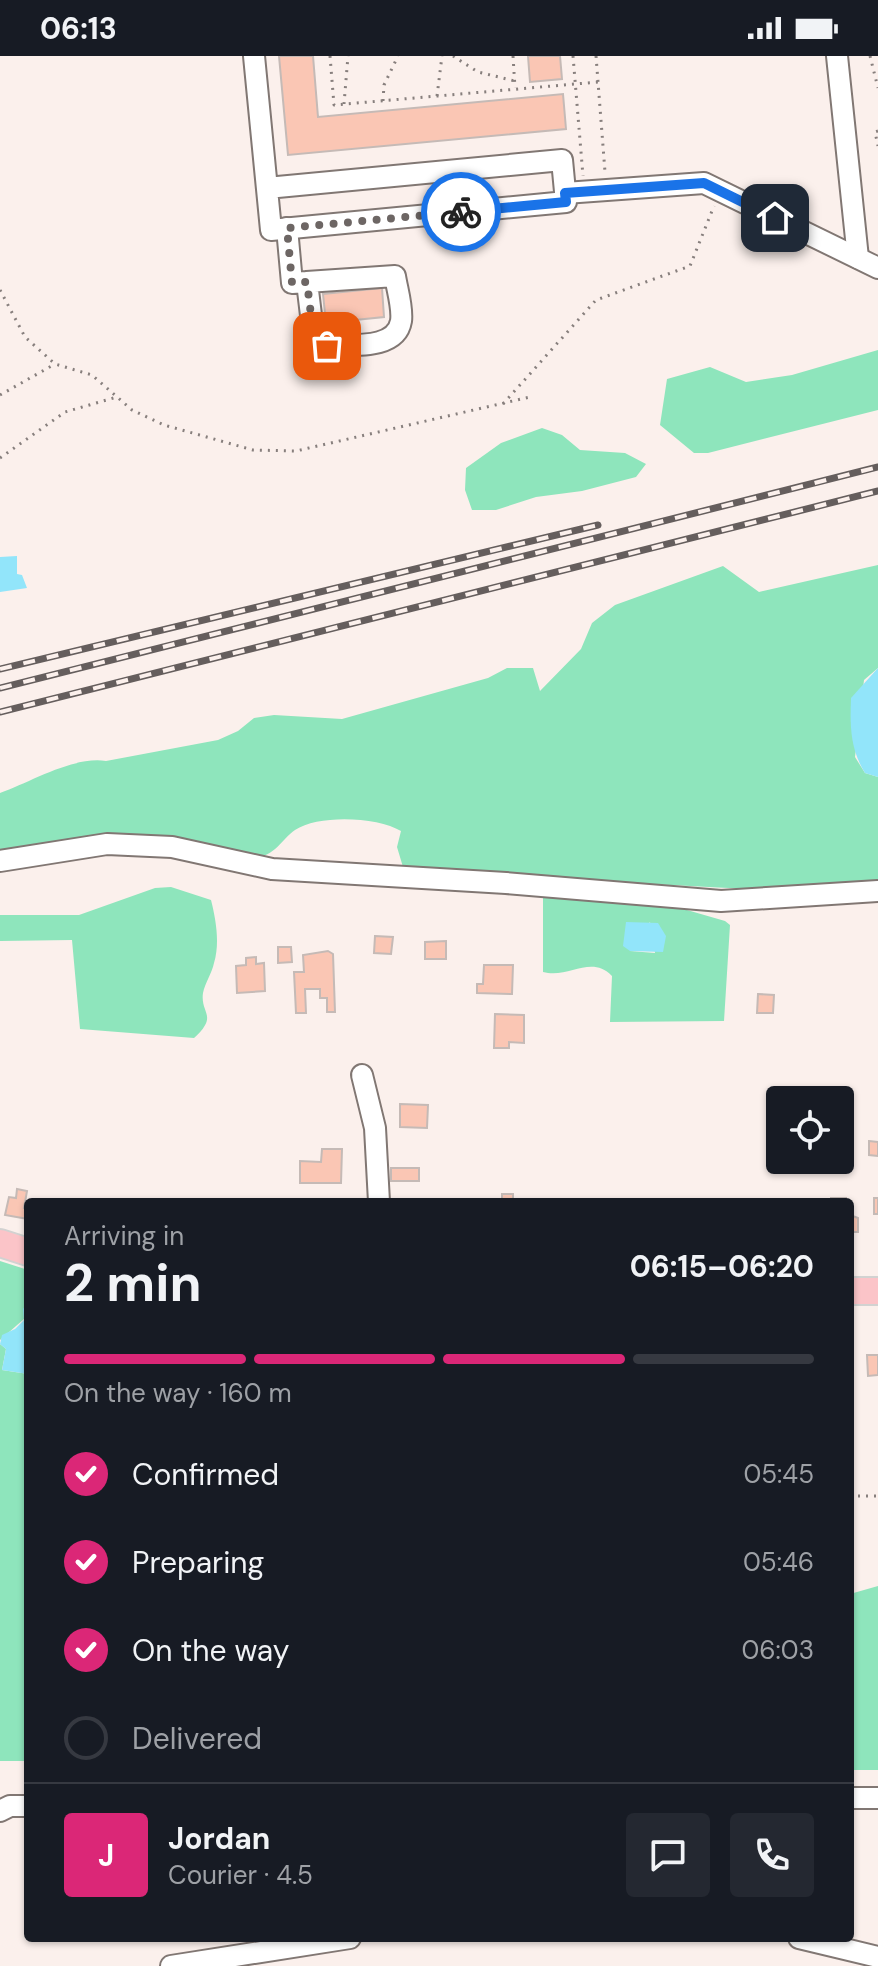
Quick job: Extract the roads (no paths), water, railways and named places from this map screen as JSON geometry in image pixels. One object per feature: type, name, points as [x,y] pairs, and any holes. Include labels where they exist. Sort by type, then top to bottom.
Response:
[{"type":"main road","points":[[0,1243],[24,1251]]},
{"type":"main road","points":[[854,1291],[878,1291]]},
{"type":"lane","points":[[254,56],[271,230],[566,202],[575,193],[704,183],[878,268]]},
{"type":"lane","points":[[837,56],[858,258]]},
{"type":"lane","points":[[267,188],[562,160],[575,193]]},
{"type":"lane","points":[[287,228],[292,283],[395,276],[401,320],[396,332],[381,342],[327,346],[313,332],[307,282]]},
{"type":"lane","points":[[0,861],[107,844],[172,847],[272,869],[506,883],[721,901],[878,891]]},
{"type":"lane","points":[[362,1075],[375,1128],[379,1198]]},
{"type":"lane","points":[[854,1798],[878,1798]]},
{"type":"lane","points":[[0,1811],[10,1806],[24,1806]]},
{"type":"lane","points":[[171,1966],[324,1942]]},
{"type":"lane","points":[[816,1942],[878,1957]]},
{"type":"water","points":[[17,556],[17,574],[22,575],[27,588],[0,592],[0,557]]},
{"type":"water","points":[[878,668],[878,777],[865,773],[860,764],[852,737],[851,698]]},
{"type":"water","points":[[626,922],[658,923],[666,936],[663,952],[630,951],[623,946]]},
{"type":"water","points":[[24,1320],[24,1373],[2,1370],[6,1349],[0,1344],[2,1335]]},
{"type":"railway","points":[[0,688],[878,467]]},
{"type":"railway","points":[[0,712],[878,491]]},
{"type":"railway","points":[[0,669],[598,525]]}]
